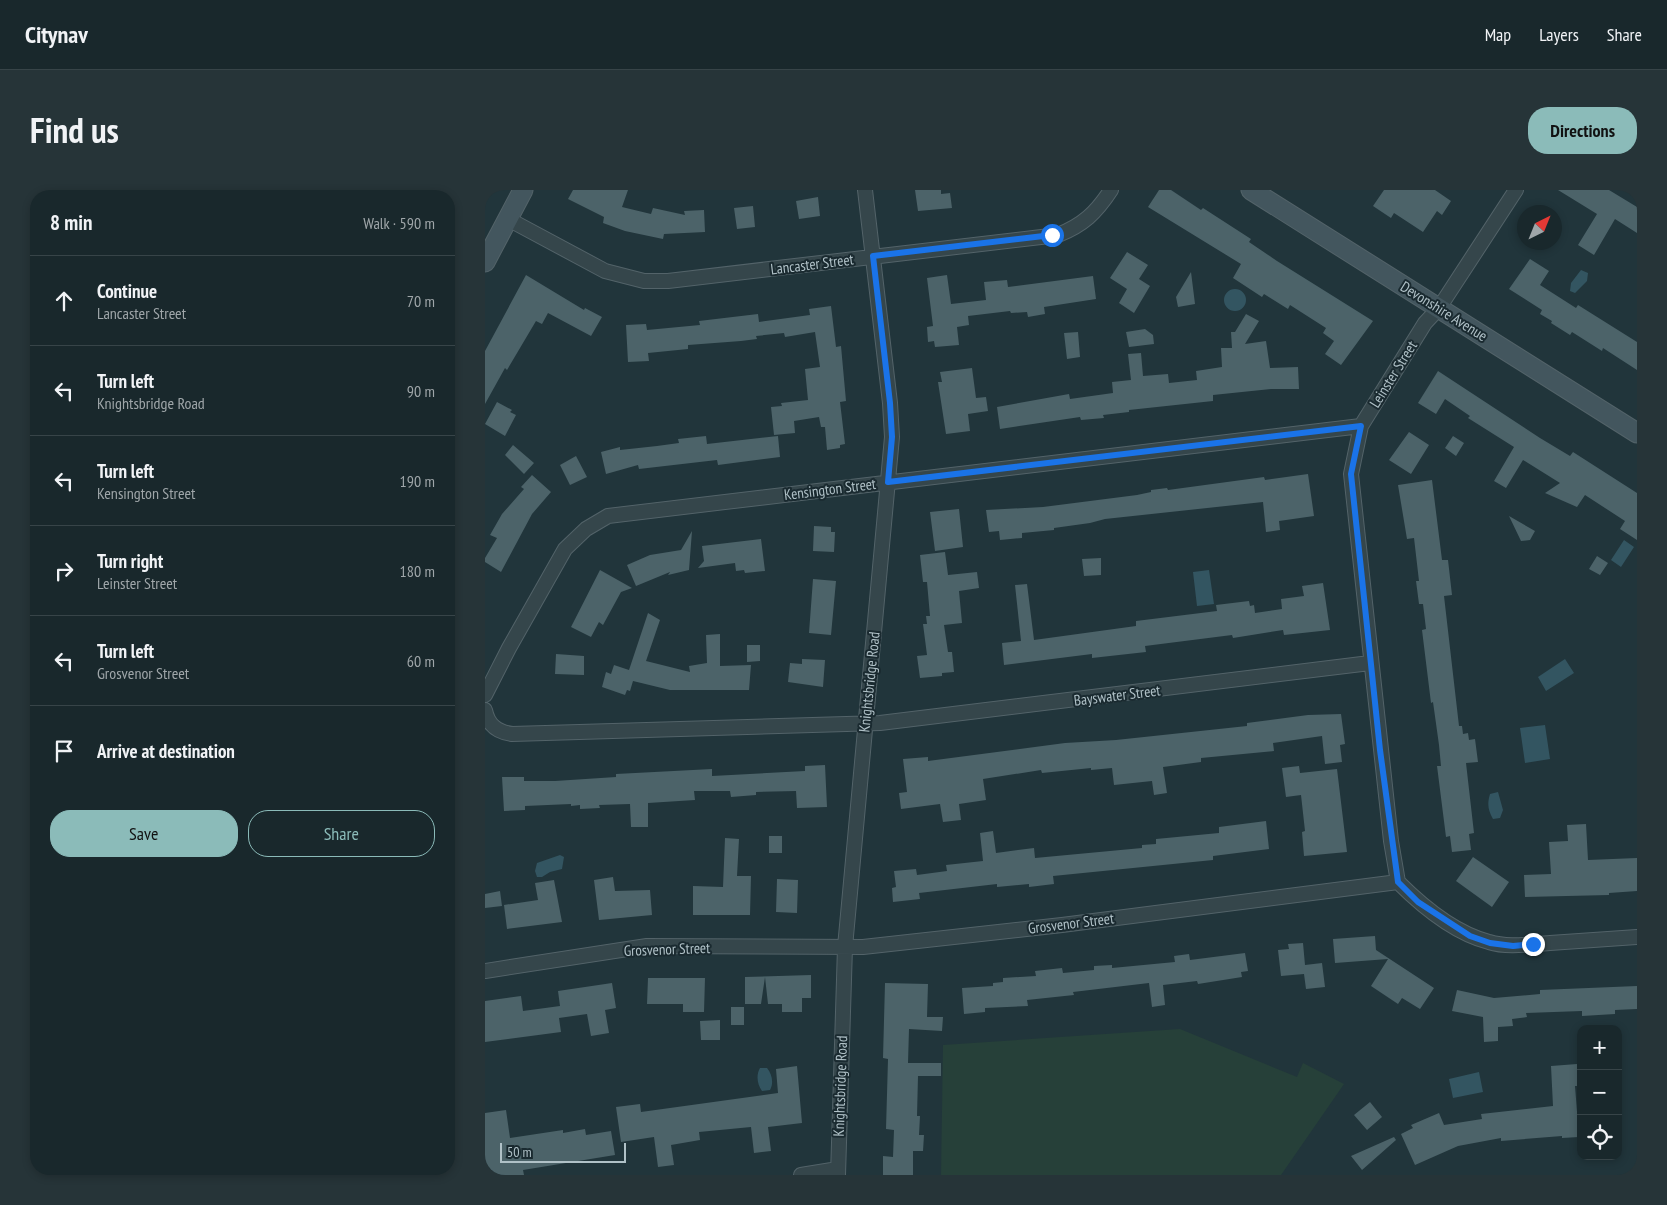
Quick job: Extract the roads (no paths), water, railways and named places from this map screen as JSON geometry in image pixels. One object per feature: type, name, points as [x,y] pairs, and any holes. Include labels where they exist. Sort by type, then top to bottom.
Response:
[{"type":"main road","points":[[485,262],[523,190]]},
{"type":"main road","name":"Devonshire Avenue","points":[[1251,190],[1637,433]]},
{"type":"street","name":"Knightsbridge Road","points":[[838,1172],[845,948],[864,724],[892,437],[890,403],[865,190]]},
{"type":"street","name":"Lancaster Street","points":[[508,219],[605,272],[644,281],[695,278],[1058,235],[1077,227],[1091,218],[1111,190]]},
{"type":"street","name":"Leinster Street","points":[[1398,882],[1391,841],[1370,663],[1351,474],[1361,426],[1425,323],[1439,308],[1516,190]]},
{"type":"street","name":"Kensington Street","points":[[485,695],[509,648],[565,550],[577,537],[607,516],[1361,426]]},
{"type":"street","name":"Bayswater Street","points":[[864,724],[1089,699],[1370,663]]},
{"type":"street","points":[[485,710],[487,718],[494,728],[512,734],[864,724]]},
{"type":"street","points":[[1398,882],[1418,902],[1437,915],[1470,936],[1490,943],[1513,946],[1637,936]]},
{"type":"street","name":"Grosvenor Street","points":[[485,971],[647,946],[845,948],[1062,924],[1398,882]]},
{"type":"street","points":[[801,1175],[838,1172]]},
{"type":"water","points":[[1581,270],[1588,273],[1587,281],[1575,293],[1570,291],[1571,283]]},
{"type":"water","points":[[1235,289],[1243,292],[1246,300],[1243,308],[1235,311],[1227,308],[1224,300],[1227,292]]},
{"type":"water","points":[[1624,540],[1634,547],[1621,567],[1611,560]]},
{"type":"water","points":[[1209,570],[1214,604],[1197,606],[1193,572]]},
{"type":"water","points":[[1565,659],[1574,673],[1546,691],[1538,677]]},
{"type":"water","points":[[1545,725],[1550,759],[1525,763],[1520,728]]},
{"type":"water","points":[[1498,792],[1503,810],[1500,818],[1493,819],[1490,813],[1489,798],[1490,794]]},
{"type":"water","points":[[560,855],[564,857],[562,869],[550,872],[542,877],[537,877],[535,871],[537,863]]},
{"type":"water","points":[[760,1068],[767,1068],[770,1073],[772,1082],[770,1090],[762,1091],[759,1085]]},
{"type":"water","points":[[1479,1072],[1483,1092],[1453,1098],[1449,1079]]}]
